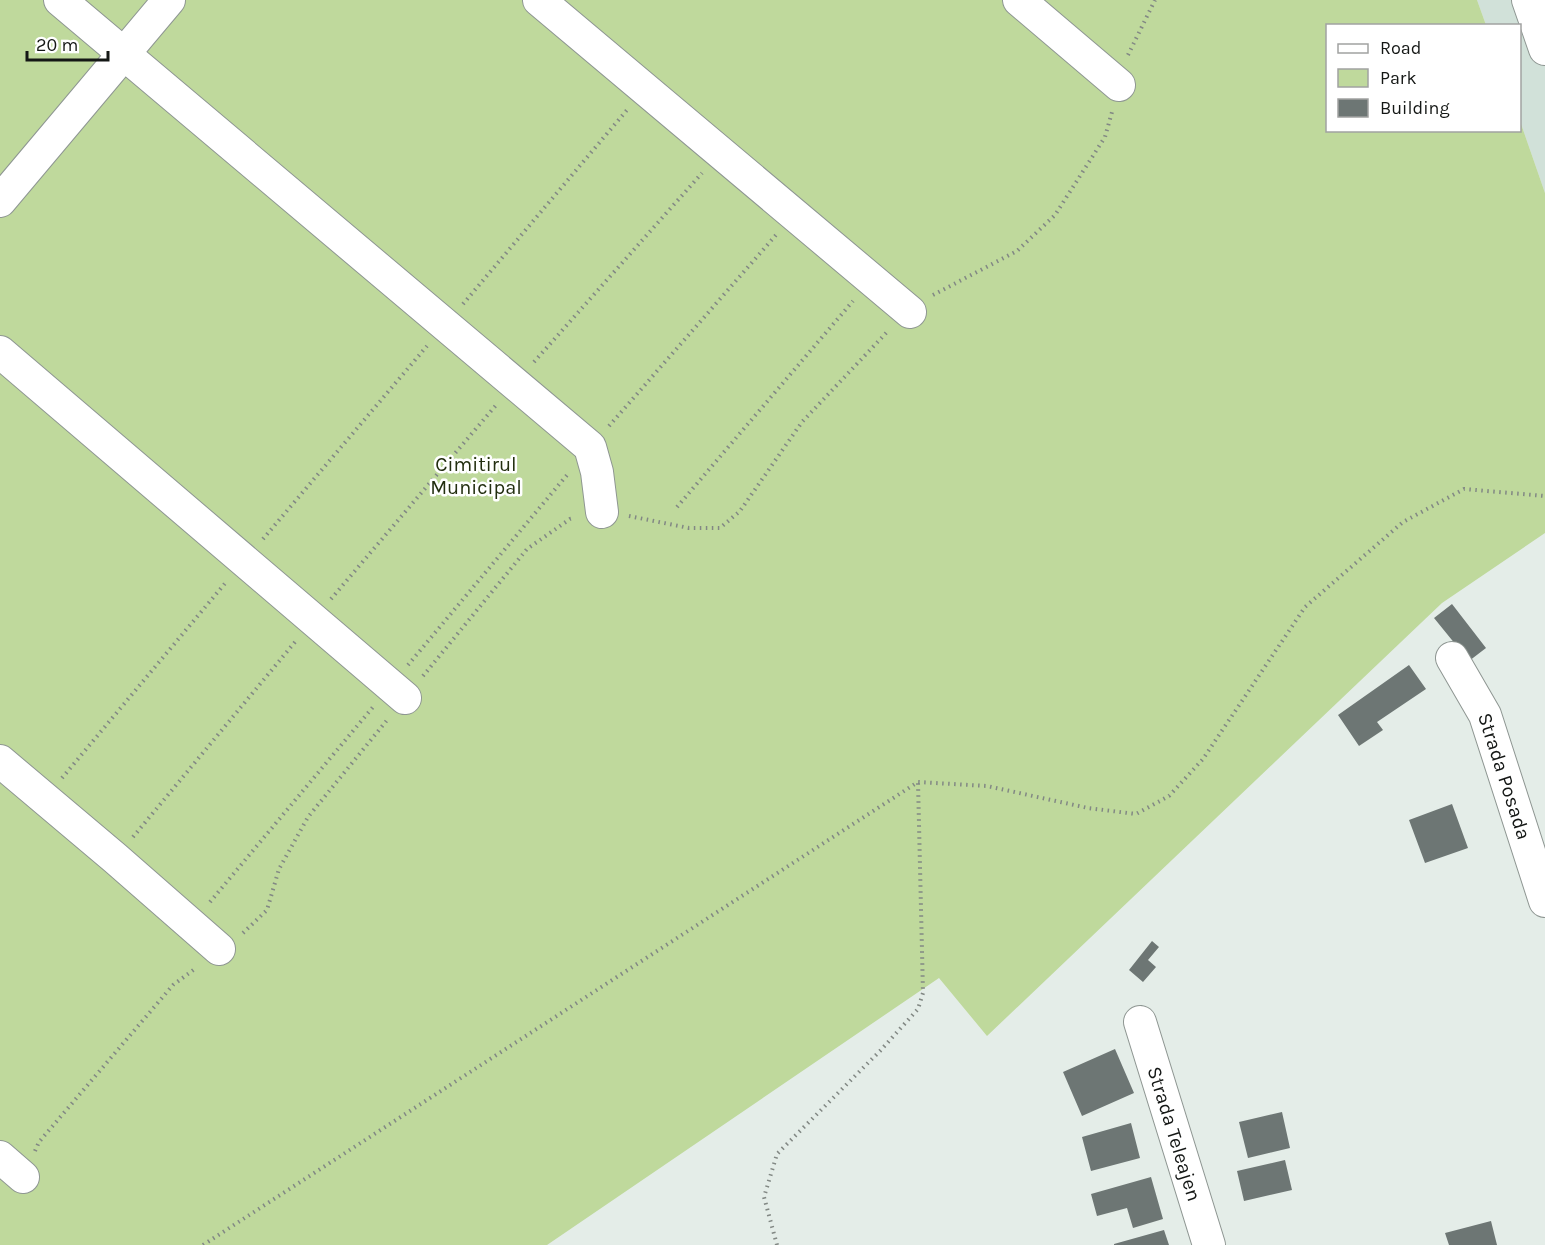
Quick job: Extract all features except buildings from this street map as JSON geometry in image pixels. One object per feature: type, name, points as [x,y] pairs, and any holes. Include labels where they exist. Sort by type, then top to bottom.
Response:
[{"type":"street","points":[[60,0],[590,447],[597,472],[602,512]]},
{"type":"street","points":[[0,201],[168,0]]},
{"type":"street","points":[[539,0],[910,312]]},
{"type":"street","points":[[1019,0],[1119,85]]},
{"type":"street","points":[[1528,0],[1545,49]]},
{"type":"street","points":[[0,352],[398,691]]},
{"type":"street","name":"Strada Posada","points":[[1452,658],[1485,715],[1545,901]]},
{"type":"street","points":[[0,761],[219,949]]},
{"type":"street","name":"Strada Teleajen","points":[[1140,1022],[1209,1245]]},
{"type":"path","points":[[192,926],[207,905],[527,549],[570,519],[602,512],[689,528],[720,528],[740,511],[802,422],[898,321],[938,291],[1017,251],[1055,215],[1104,137],[1129,53],[1155,0]]},
{"type":"path","points":[[44,799],[645,89]]},
{"type":"path","points":[[115,858],[515,384],[720,152]]},
{"type":"path","points":[[677,507],[871,279]]},
{"type":"path","points":[[203,1245],[918,782],[987,786],[1088,808],[1136,814],[1169,796],[1203,759],[1305,607],[1403,522],[1464,489],[1545,496]]},
{"type":"path","points":[[12,1167],[39,1142],[173,986],[247,930],[267,910],[279,868],[308,817],[398,691]]},
{"type":"path","points":[[777,1245],[764,1197],[777,1154],[880,1051],[918,1009],[923,993],[918,782]]},
{"type":"shaded area","points":[[1477,0],[1545,0],[1545,193],[1521,124],[1521,24],[1486,24]]},
{"type":"green space","name":"Cimitirul Municipal","points":[[0,0],[1477,0],[1486,24],[1326,24],[1326,132],[1521,132],[1521,124],[1545,193],[1545,533],[1442,603],[987,1036],[939,978],[547,1245],[0,1245]]}]
